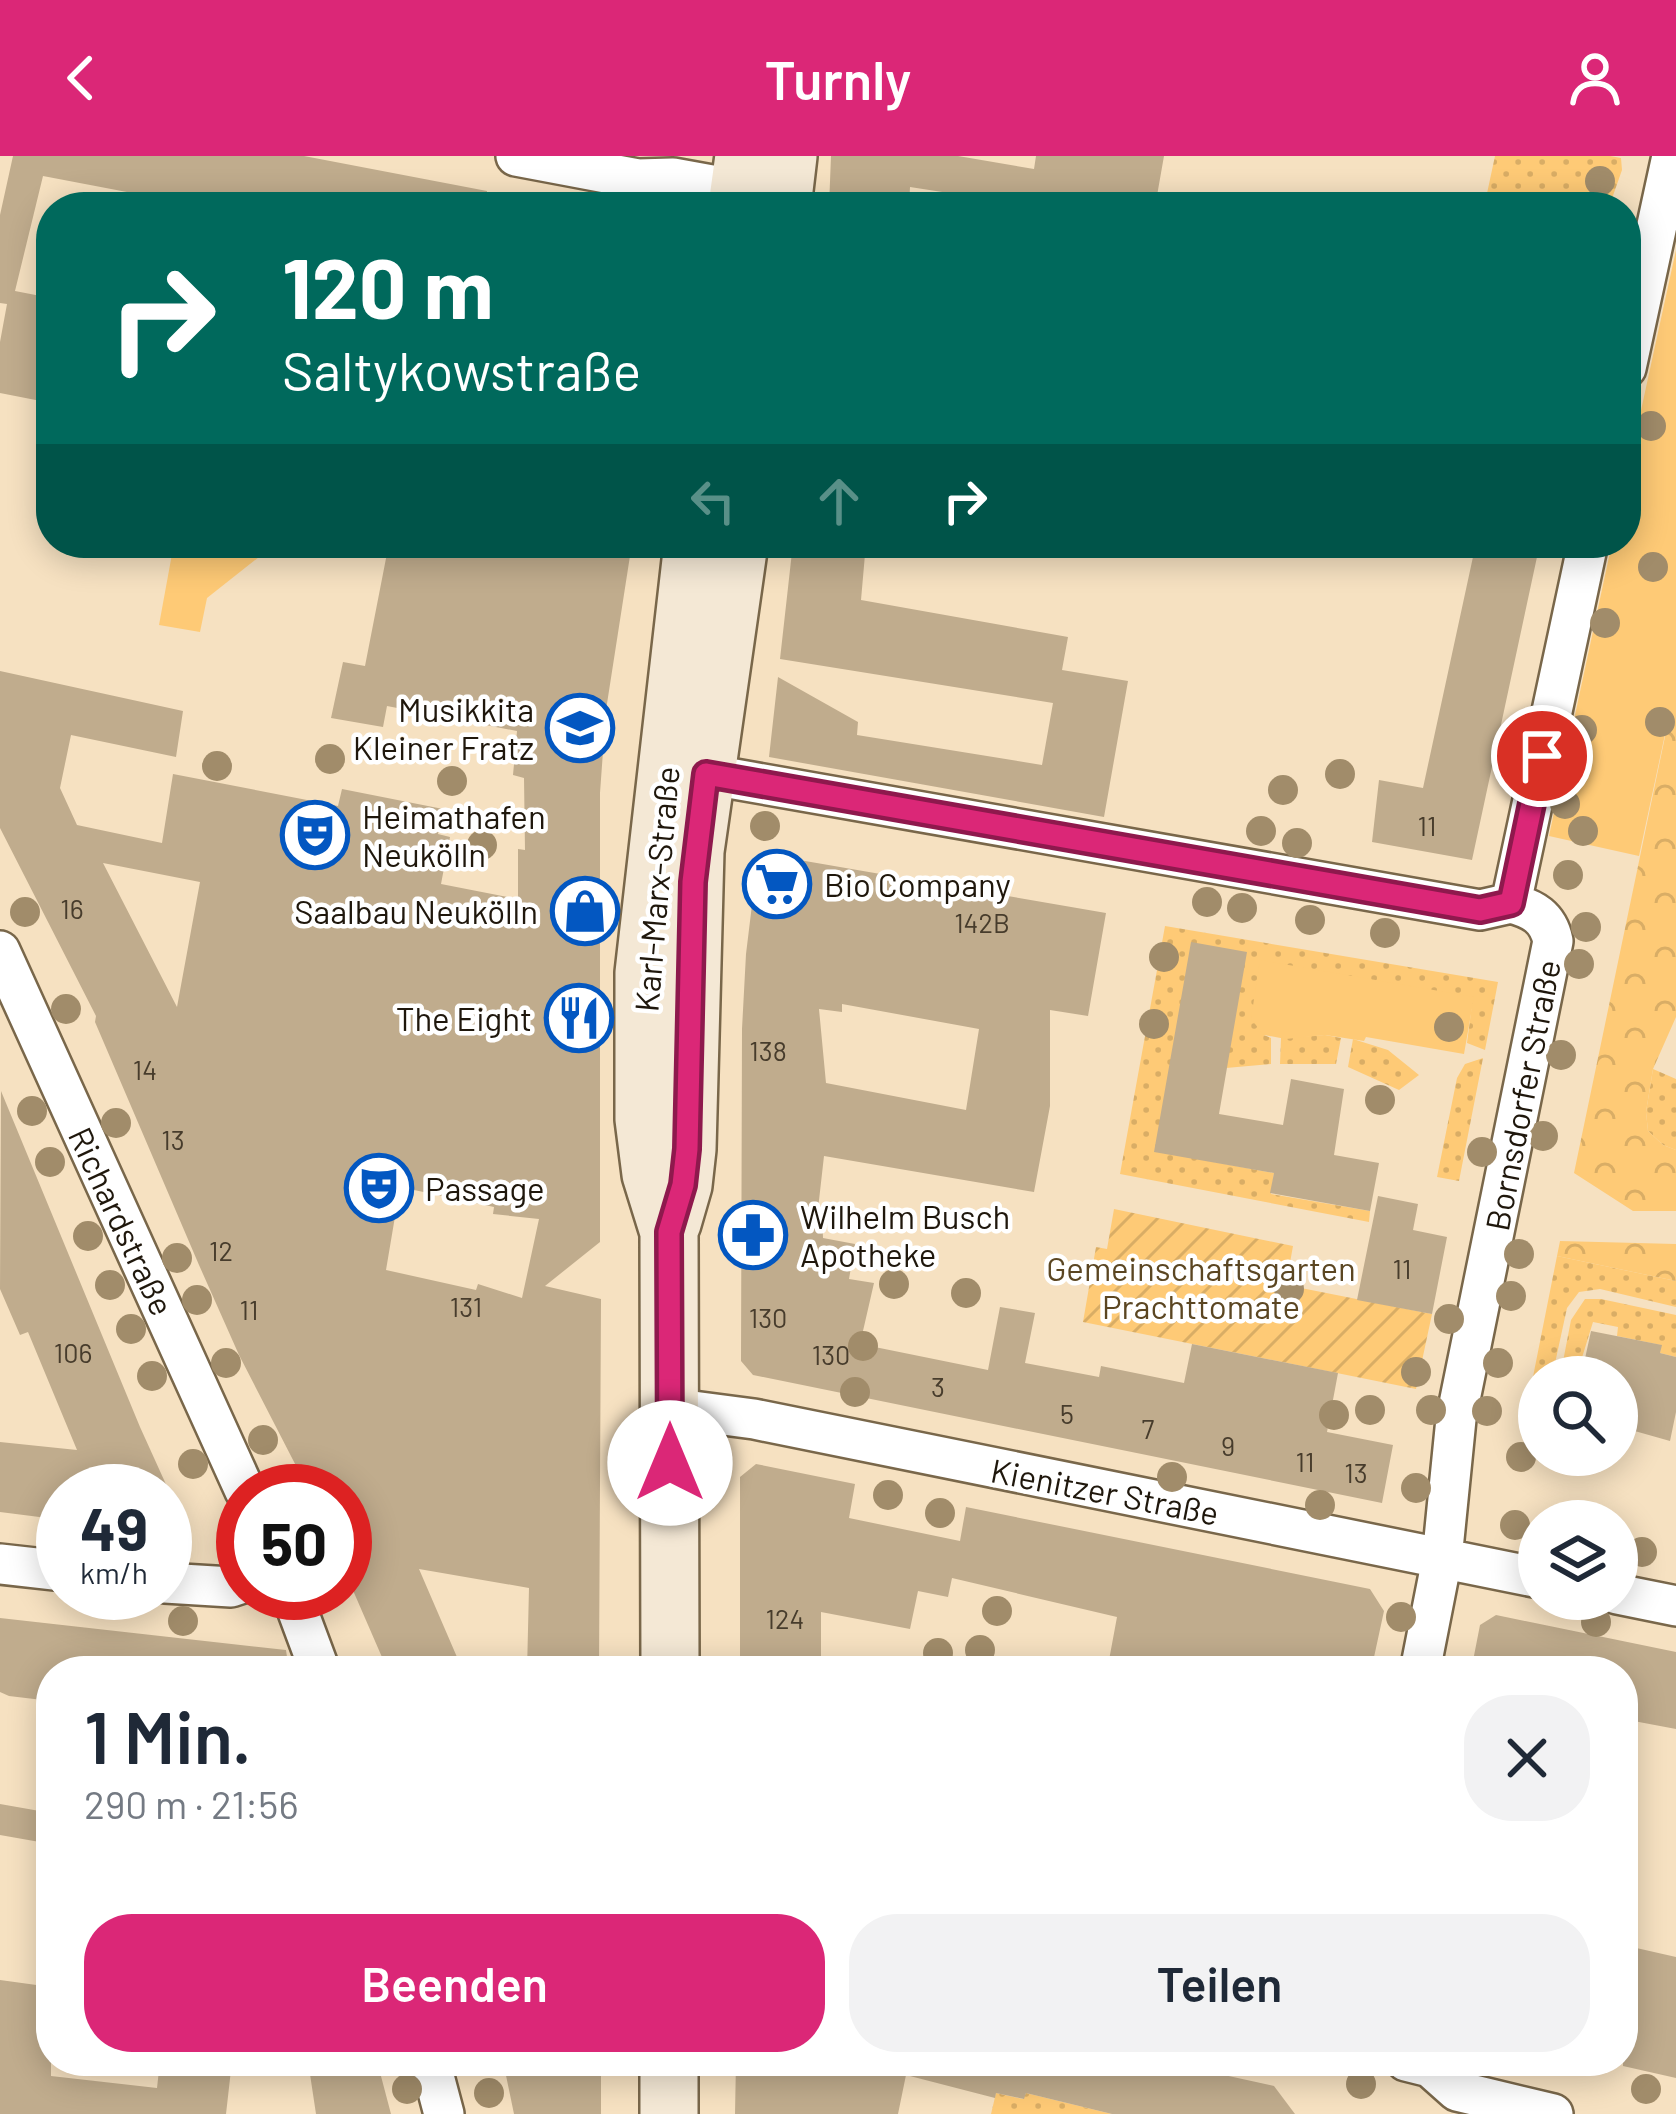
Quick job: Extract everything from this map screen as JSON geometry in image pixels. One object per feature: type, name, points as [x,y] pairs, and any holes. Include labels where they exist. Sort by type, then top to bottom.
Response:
[{"type":"main road","points":[[750,190],[788,156]]},
{"type":"main road","name":"Karl-Marx-Straße","points":[[669,1232],[651,1174],[644,1119],[644,973],[691,558]]},
{"type":"main road","name":"Karl-Marx-Straße","points":[[670,1656],[669,1232],[683,1185],[687,1149],[692,900],[737,558]]},
{"type":"main road","points":[[669,2076],[669,2114]]},
{"type":"street","points":[[516,156],[638,179],[673,178],[750,190]]},
{"type":"street","points":[[1641,299],[1672,156]]},
{"type":"street","points":[[706,774],[1480,910],[1511,903],[1585,558]]},
{"type":"street","name":"Bornsdorfer Straße","points":[[1423,1656],[1442,1559],[1456,1420],[1553,941],[1544,920],[1532,909],[1511,903]]},
{"type":"street","name":"Richardstraße","points":[[0,951],[232,1464]]},
{"type":"street","name":"Kienitzer Straße","points":[[670,1408],[754,1419],[1518,1574]]},
{"type":"street","points":[[0,1564],[36,1568]]},
{"type":"street","points":[[1638,1598],[1676,1606]]},
{"type":"street","points":[[301,1620],[314,1656]]},
{"type":"street","points":[[434,2076],[444,2114]]},
{"type":"street","points":[[1440,2076],[1457,2092],[1553,2114]]},
{"type":"green space","points":[[1495,156],[1621,158],[1614,192],[1487,192]]},
{"type":"green space","points":[[1676,250],[1676,726],[1667,725],[1639,856],[1549,836],[1609,558],[1641,558],[1641,410]]},
{"type":"green space","points":[[171,558],[258,558],[207,598],[200,632],[159,625]]},
{"type":"green space","points":[[1676,684],[1676,1017],[1653,1069],[1646,1112],[1648,1131],[1676,1150],[1676,1211],[1633,1211],[1574,1173]]},
{"type":"green space","points":[[1165,926],[1498,982],[1485,1050],[1467,1043],[1473,997],[1264,1035],[1271,1038],[1271,1064],[1226,1068],[1155,1151],[1274,1173],[1271,1194],[1370,1211],[1369,1222],[1120,1174]]},
{"type":"green space","points":[[1260,960],[1474,997],[1464,1054],[1366,1037],[1364,1041],[1325,1035],[1286,1039],[1264,1035],[1251,1019]]},
{"type":"green space","points":[[1281,1038],[1341,1038],[1336,1064],[1280,1064]]},
{"type":"green space","points":[[1353,1039],[1388,1050],[1419,1075],[1399,1090],[1348,1067]]},
{"type":"green space","points":[[1483,1058],[1459,1181],[1437,1177],[1457,1078],[1465,1064]]},
{"type":"green space","points":[[1653,1069],[1676,1079],[1676,1150],[1648,1131]]},
{"type":"green space","name":"Gemeinschaftsgarten Prachttomate","points":[[1114,1209],[1293,1246],[1286,1285],[1432,1314],[1416,1389],[1083,1322],[1096,1247],[1107,1249]]},
{"type":"green space","points":[[1560,1241],[1676,1244],[1676,1281],[1557,1256]]},
{"type":"green space","points":[[1557,1256],[1676,1281],[1676,1307],[1600,1289],[1579,1292],[1567,1308],[1557,1356],[1537,1356]]},
{"type":"green space","points":[[1585,1299],[1676,1315],[1676,1357],[1660,1353],[1661,1345],[1617,1336],[1618,1327],[1593,1322],[1582,1356],[1564,1356],[1571,1320]]},
{"type":"green space","points":[[996,2093],[1023,2099],[1026,2093],[1112,2114],[991,2114]]},
{"type":"building","points":[[13,156],[304,156],[487,191],[127,192],[43,176],[15,291],[36,295],[36,400],[0,393],[0,342],[7,304],[0,303],[0,215]]},
{"type":"building","points":[[831,156],[958,156],[1034,169],[1036,156],[1164,156],[1158,192],[942,192],[910,187],[910,192],[830,192]]},
{"type":"building","points":[[386,558],[630,558],[606,710],[600,793],[600,1242],[545,1286],[601,1299],[599,1656],[527,1656],[529,1588],[419,1569],[457,1656],[381,1656],[366,1620],[372,1620],[372,1464],[295,1464],[199,1265],[96,1016],[0,828],[0,671],[183,711],[176,757],[71,735],[60,788],[77,825],[162,843],[173,774],[338,806],[342,789],[443,809],[438,834],[450,837],[441,884],[518,899],[518,849],[525,850],[524,778],[513,775],[517,731],[387,706],[383,727],[331,718],[343,662],[365,666]],"holes":[[[103,863],[200,882],[177,1007]],[[400,1187],[494,1207],[493,1214],[539,1219],[522,1298],[478,1284],[476,1290],[386,1270]]]},
{"type":"building","points":[[791,558],[865,558],[861,600],[1068,637],[1062,670],[1128,681],[1104,817],[769,757],[778,677],[858,722],[857,735],[1042,765],[1053,703],[780,659]]},
{"type":"building","points":[[1473,558],[1537,558],[1472,860],[1372,842],[1379,780],[1423,788]]},
{"type":"building","points":[[782,857],[1106,913],[1088,1016],[1050,1010],[1050,1106],[1034,1192],[824,1156],[818,1209],[823,1238],[855,1244],[849,1279],[874,1283],[860,1344],[988,1370],[1000,1307],[1035,1313],[1025,1363],[1099,1377],[1101,1366],[1184,1383],[1192,1344],[1338,1373],[1327,1432],[1393,1445],[1382,1503],[753,1375],[741,1361],[742,1029],[756,872],[773,888]],"holes":[[[842,1004],[979,1029],[966,1110],[826,1083],[819,1009],[842,1012]]]},
{"type":"building","points":[[1191,942],[1247,952],[1219,1114],[1283,1125],[1291,1079],[1344,1089],[1334,1155],[1379,1163],[1370,1211],[1270,1193],[1274,1173],[1154,1152]]},
{"type":"building","points":[[1,1091],[157,1464],[36,1464],[36,1517],[0,1512],[0,1442],[77,1450],[28,1332],[20,1335],[0,1289]]},
{"type":"building","points":[[1378,1196],[1418,1204],[1413,1230],[1447,1237],[1432,1314],[1357,1300]]},
{"type":"building","points":[[1591,1331],[1662,1345],[1660,1353],[1676,1357],[1676,1412],[1670,1441],[1638,1432],[1638,1356],[1586,1356]]},
{"type":"building","points":[[756,1464],[855,1484],[849,1518],[960,1541],[966,1507],[1370,1589],[1384,1611],[1374,1656],[1110,1656],[1117,1617],[952,1578],[948,1597],[918,1591],[910,1629],[821,1612],[821,1656],[740,1656],[740,1477]]},
{"type":"building","points":[[1496,1615],[1676,1652],[1676,1729],[1638,1722],[1638,1656],[1474,1656],[1480,1625]]},
{"type":"building","points":[[0,1618],[286,1650],[287,1656],[36,1656],[36,1699],[0,1692]]},
{"type":"building","points":[[0,1804],[36,1810],[36,1841],[0,1835]]},
{"type":"building","points":[[1638,1948],[1676,1957],[1676,2078],[1638,2069]]},
{"type":"building","points":[[0,1980],[36,1985],[36,2076],[157,2088],[158,2076],[230,2076],[226,2114],[0,2114]]},
{"type":"building","points":[[310,2076],[381,2076],[391,2114],[316,2114]]},
{"type":"building","points":[[506,2076],[601,2076],[601,2114],[514,2114]]},
{"type":"building","points":[[736,2076],[906,2076],[898,2114],[735,2114]]},
{"type":"building","points":[[910,2076],[1228,2076],[1274,2086],[1295,2114],[1112,2114],[1026,2093],[1024,2099],[996,2093],[995,2098]]},
{"type":"place","name":"Musikkita Kleiner Fratz","points":[[580,728]]},
{"type":"place","name":"Heimathafen Neukölln","points":[[315,835]]},
{"type":"place","name":"Bio Company","points":[[777,884]]},
{"type":"place","name":"Saalbau Neukölln","points":[[585,911]]},
{"type":"place","name":"The Eight","points":[[579,1018]]},
{"type":"place","name":"Passage","points":[[379,1188]]},
{"type":"place","name":"Wilhelm Busch Apotheke","points":[[753,1235]]},
{"type":"route","points":[[670,1463],[669,1232],[683,1185],[687,1149],[691,919],[706,774],[1480,910],[1511,903],[1542,756]]}]
